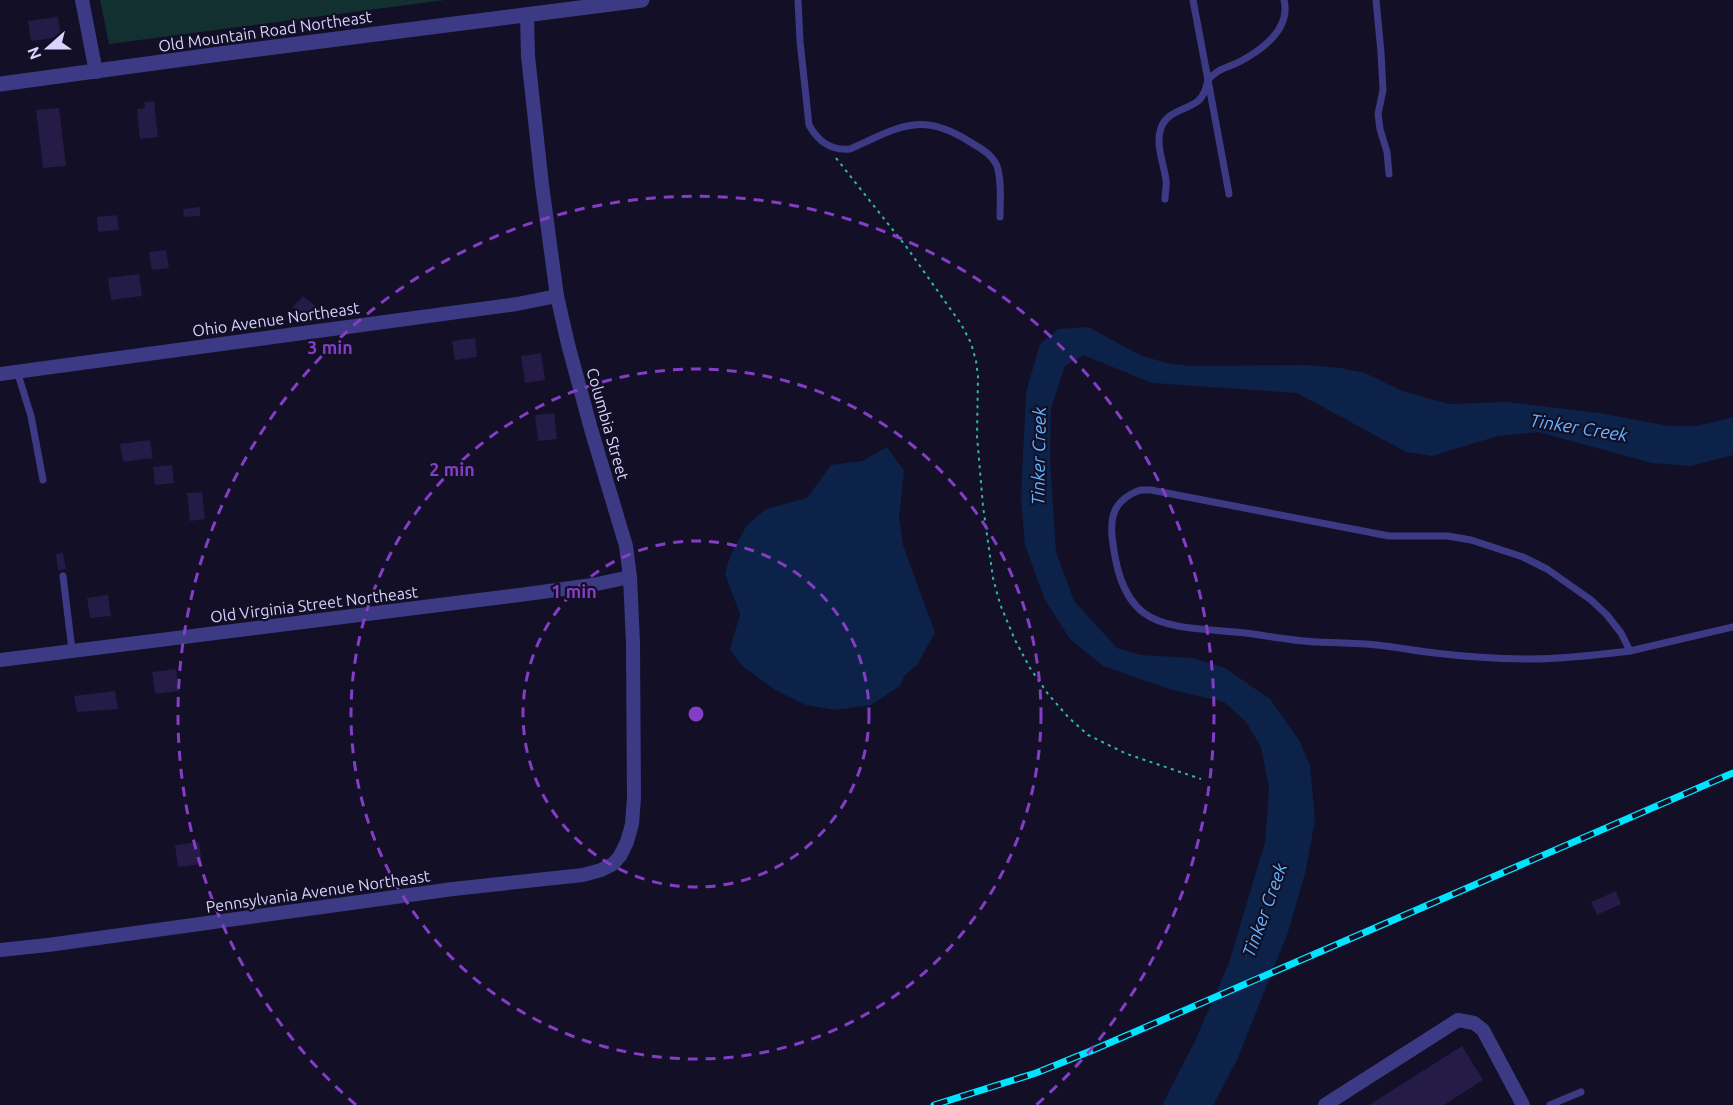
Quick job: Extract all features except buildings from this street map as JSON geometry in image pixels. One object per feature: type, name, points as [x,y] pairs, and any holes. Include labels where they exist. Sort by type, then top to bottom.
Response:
[{"type":"street","points":[[82,0],[96,72]]},
{"type":"street","name":"Old Mountain Road Northeast","points":[[0,84],[642,0]]},
{"type":"street","name":"Columbia Street","points":[[527,15],[528,56],[557,296],[582,397],[626,546],[630,577],[633,643],[634,798],[632,824],[627,842]]},
{"type":"street","name":"Ohio Avenue Northeast","points":[[0,374],[517,304],[557,296]]},
{"type":"street","name":"Old Virginia Street Northeast","points":[[0,660],[526,594],[630,577]]},
{"type":"street","name":"Pennsylvania Avenue Northeast","points":[[0,950],[453,889],[582,875],[613,864],[627,842]]},
{"type":"street","points":[[1325,1105],[1458,1020],[1464,1020],[1474,1023],[1483,1030],[1524,1105]]},
{"type":"lane","points":[[798,0],[809,124],[814,135],[827,146],[840,150],[850,149],[903,126],[930,125],[945,129],[991,156],[996,163],[999,174],[1000,217]]},
{"type":"lane","points":[[1193,0],[1229,194]]},
{"type":"lane","points":[[1165,199],[1166,182],[1159,139],[1164,120],[1199,100],[1205,92],[1208,80],[1214,73],[1263,48],[1272,39],[1282,25],[1285,14],[1284,0]]},
{"type":"lane","points":[[1376,0],[1383,90],[1378,114],[1387,152],[1389,174]]},
{"type":"lane","points":[[17,371],[31,416],[43,480]]},
{"type":"lane","points":[[1630,651],[1607,615],[1591,600],[1547,569],[1523,557],[1471,540],[1448,536],[1389,536],[1151,490],[1140,490],[1130,494],[1121,501],[1112,518],[1114,552],[1119,572],[1127,594],[1135,606],[1155,620],[1208,630],[1317,642],[1380,645],[1484,658],[1533,659],[1582,657],[1630,651],[1733,627]]},
{"type":"lane","points":[[63,576],[72,651]]},
{"type":"lane","points":[[1550,1105],[1581,1092]]},
{"type":"path","points":[[827,146],[908,249],[961,324],[971,344],[978,376],[977,436],[983,506],[993,578],[1000,604],[1030,668],[1048,694],[1088,735],[1127,754],[1201,779]]},
{"type":"green space","points":[[100,0],[445,0],[109,44]]},
{"type":"water","name":"Tinker Creek","points":[[1088,327],[1142,356],[1167,363],[1188,366],[1306,365],[1341,368],[1365,373],[1402,391],[1449,404],[1507,402],[1599,413],[1669,426],[1697,426],[1733,417],[1733,455],[1690,466],[1652,463],[1538,432],[1498,436],[1432,456],[1406,452],[1297,393],[1152,383],[1083,355],[1065,366],[1051,408],[1050,460],[1056,552],[1074,601],[1117,648],[1141,655],[1193,658],[1225,668],[1270,699],[1299,740],[1310,765],[1315,820],[1306,870],[1288,932],[1237,1060],[1213,1105],[1162,1105],[1194,1043],[1229,963],[1265,842],[1269,789],[1261,747],[1246,722],[1224,702],[1169,689],[1103,666],[1070,639],[1045,600],[1025,545],[1021,498],[1026,392],[1040,344],[1058,329]]},
{"type":"water","points":[[887,447],[904,471],[899,518],[903,545],[935,633],[917,665],[905,675],[900,686],[871,705],[836,710],[806,705],[775,690],[740,664],[730,649],[740,614],[725,574],[730,556],[747,525],[766,509],[807,498],[831,465],[862,461]]},
{"type":"railway","points":[[934,1105],[1036,1073],[1093,1050],[1733,773]]}]
